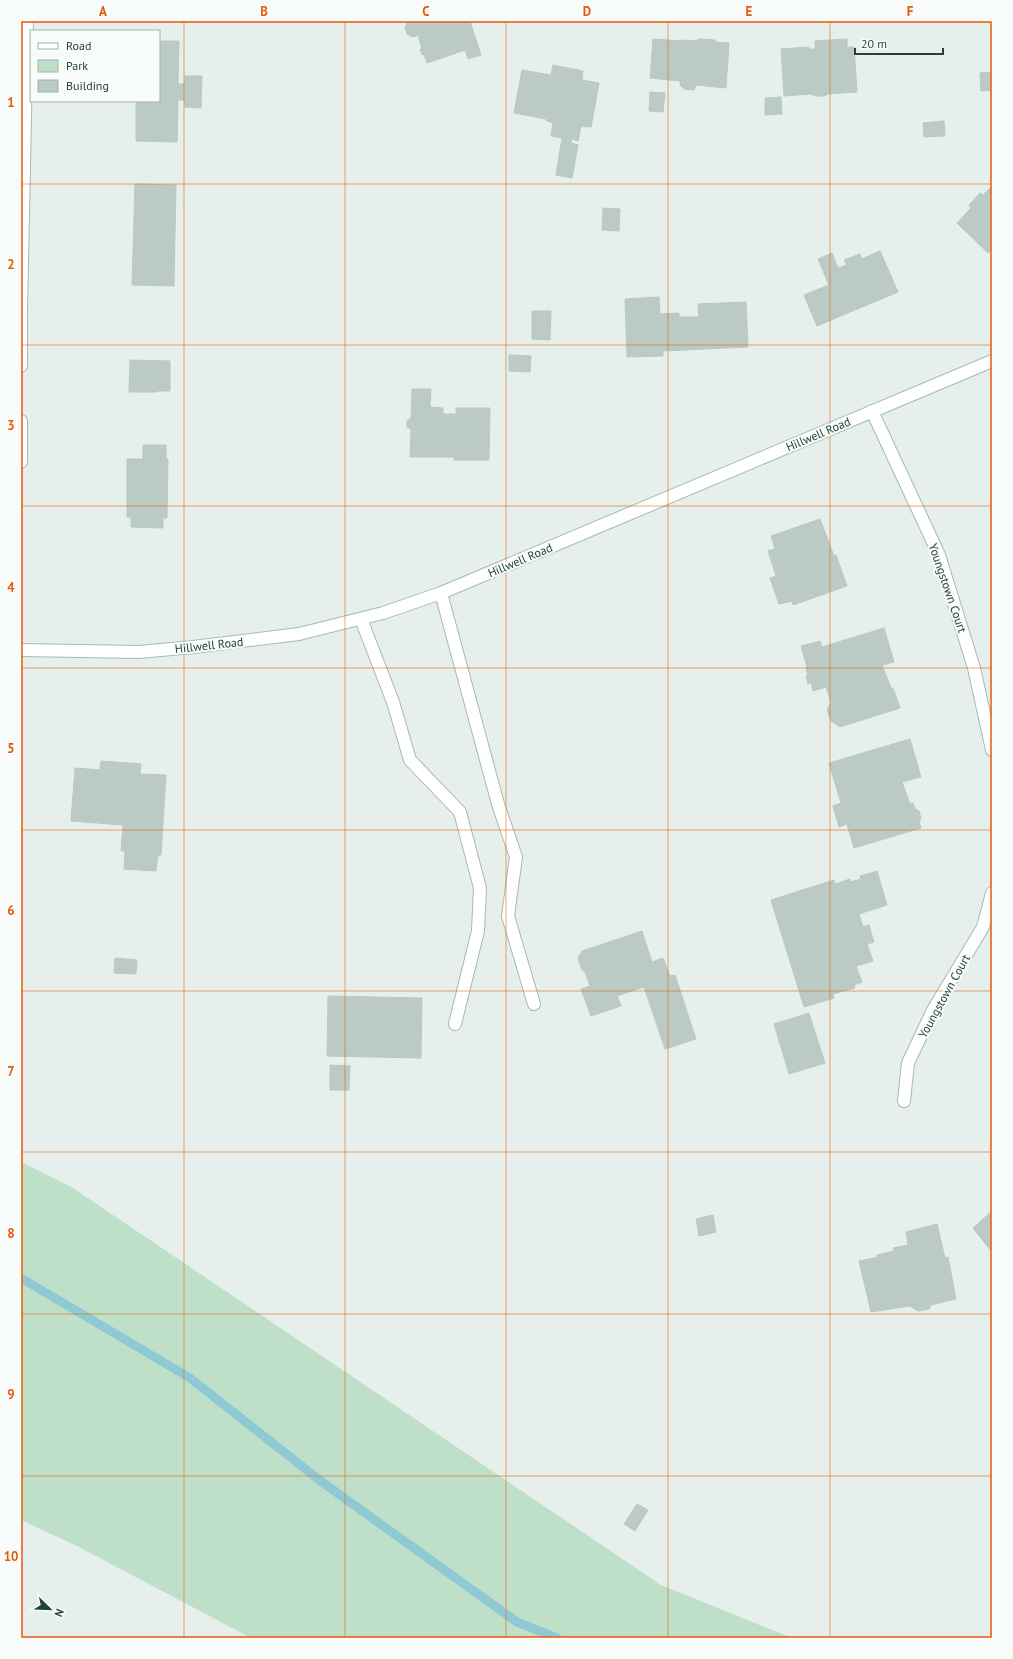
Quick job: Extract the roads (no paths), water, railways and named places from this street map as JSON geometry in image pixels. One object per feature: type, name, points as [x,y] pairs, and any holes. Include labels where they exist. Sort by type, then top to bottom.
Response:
[{"type":"street","points":[[21,311],[27,21]]},
{"type":"street","points":[[21,314],[21,366]]},
{"type":"street","name":"Hillwell Road","points":[[21,650],[139,652],[299,634],[361,619],[441,593],[992,361]]},
{"type":"street","name":"Youngstown Court","points":[[872,411],[939,555],[974,668],[992,750]]},
{"type":"street","points":[[21,421],[21,462]]},
{"type":"street","points":[[441,593],[498,804],[516,857],[508,916],[534,1004]]},
{"type":"street","points":[[361,619],[393,702],[410,760],[460,812],[480,888],[478,931],[455,1024]]},
{"type":"street","name":"Youngstown Court","points":[[904,1102],[908,1063],[933,1010],[983,927],[992,893]]},
{"type":"waterway","points":[[21,1278],[190,1378],[322,1482],[517,1622],[557,1638]]}]
